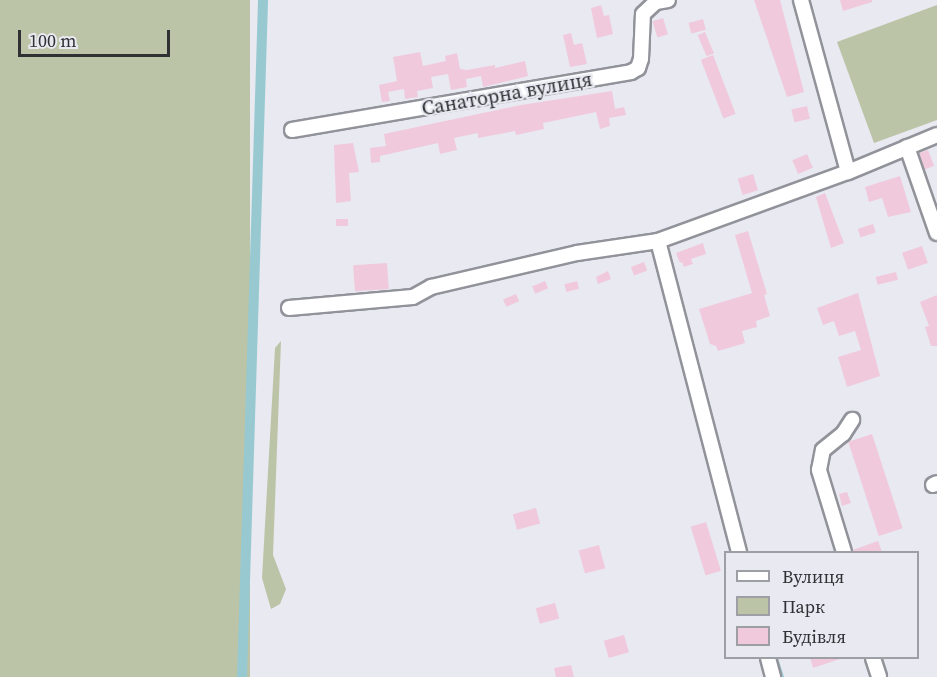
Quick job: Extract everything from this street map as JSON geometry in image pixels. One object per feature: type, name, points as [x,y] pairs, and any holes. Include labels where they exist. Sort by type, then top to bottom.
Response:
[{"type":"street","name":"Санаторна вулиця","points":[[292,130],[631,72],[638,68],[641,59],[643,14],[656,2],[668,0]]},
{"type":"street","points":[[801,0],[848,172]]},
{"type":"street","points":[[290,308],[413,297],[431,287],[566,255],[658,240],[848,172],[937,135]]},
{"type":"street","points":[[907,147],[937,233]]},
{"type":"street","points":[[658,240],[739,551]]},
{"type":"street","points":[[844,551],[819,470],[823,450],[843,434],[852,420]]},
{"type":"street","points":[[768,659],[773,677]]},
{"type":"street","points":[[874,659],[879,677]]},
{"type":"green space","points":[[0,0],[250,0],[250,677],[0,677]]},
{"type":"green space","points":[[937,5],[937,120],[874,143],[837,42]]},
{"type":"green space","points":[[281,341],[273,555],[286,589],[280,604],[271,609],[262,578],[275,348]]},
{"type":"building","points":[[754,0],[780,0],[804,92],[787,97]]},
{"type":"building","points":[[840,0],[872,0],[872,2],[843,11]]},
{"type":"building","points":[[601,5],[604,16],[609,15],[613,34],[597,38],[591,8]]},
{"type":"building","points":[[663,18],[668,34],[657,37],[652,21]]},
{"type":"building","points":[[703,19],[706,30],[691,34],[689,23]]},
{"type":"building","points":[[705,32],[714,53],[707,56],[698,35]]},
{"type":"building","points":[[571,33],[574,45],[582,43],[587,64],[570,67],[563,35]]},
{"type":"building","points":[[420,52],[423,66],[446,61],[445,56],[457,53],[460,69],[467,70],[495,65],[495,68],[525,61],[528,76],[483,87],[481,76],[466,79],[467,87],[451,90],[448,74],[431,77],[433,88],[417,91],[418,97],[405,99],[404,89],[388,92],[390,101],[382,102],[379,85],[397,81],[393,57]]},
{"type":"building","points":[[713,55],[736,114],[723,118],[701,60]]},
{"type":"building","points":[[612,91],[615,109],[624,107],[626,115],[609,118],[610,126],[600,129],[596,112],[543,123],[544,129],[516,135],[515,131],[478,138],[478,133],[454,138],[457,150],[440,154],[438,143],[380,156],[380,162],[371,163],[370,148],[386,146],[384,134],[521,105]]},
{"type":"building","points":[[807,106],[810,119],[794,122],[791,110]]},
{"type":"building","points":[[353,143],[359,172],[349,173],[351,201],[336,203],[334,145]]},
{"type":"building","points":[[928,150],[934,166],[925,169],[919,154]]},
{"type":"building","points":[[807,154],[813,168],[798,174],[792,160]]},
{"type":"building","points":[[753,174],[758,190],[743,195],[738,179]]},
{"type":"building","points":[[900,176],[911,212],[888,217],[882,198],[869,202],[865,187]]},
{"type":"building","points":[[825,193],[844,243],[831,248],[816,197]]},
{"type":"building","points":[[336,219],[348,219],[348,226],[336,226]]},
{"type":"building","points":[[873,224],[876,233],[861,238],[858,229]]},
{"type":"building","points":[[748,231],[767,294],[764,295],[770,316],[756,321],[757,327],[742,331],[745,343],[718,351],[716,346],[710,344],[699,309],[752,293],[735,235]]},
{"type":"building","points":[[703,243],[706,254],[691,259],[693,264],[684,267],[676,253]]},
{"type":"building","points":[[922,246],[928,263],[908,270],[902,253]]},
{"type":"building","points":[[644,262],[647,270],[634,275],[631,267]]},
{"type":"building","points":[[387,263],[389,289],[355,291],[353,265]]},
{"type":"building","points":[[608,271],[611,279],[598,284],[596,277]]},
{"type":"building","points":[[896,272],[898,280],[878,285],[876,277]]},
{"type":"building","points":[[545,281],[548,288],[535,294],[532,286]]},
{"type":"building","points":[[577,281],[579,289],[566,292],[564,284]]},
{"type":"building","points":[[858,293],[880,376],[847,387],[838,357],[861,350],[855,331],[839,336],[834,321],[823,325],[817,308]]},
{"type":"building","points":[[516,294],[519,301],[506,307],[503,299]]},
{"type":"building","points":[[937,295],[937,346],[931,346],[925,327],[929,326],[920,302]]},
{"type":"building","points":[[872,434],[903,528],[879,536],[848,442]]},
{"type":"building","points":[[847,492],[851,503],[842,506],[839,494]]},
{"type":"building","points":[[536,508],[540,523],[517,530],[513,514]]},
{"type":"building","points":[[706,522],[721,571],[706,575],[691,527]]},
{"type":"building","points":[[878,541],[882,551],[853,551]]},
{"type":"building","points":[[599,545],[605,568],[585,574],[579,550]]},
{"type":"building","points":[[555,603],[559,618],[540,624],[536,608]]},
{"type":"building","points":[[624,635],[629,652],[609,658],[604,641]]},
{"type":"building","points":[[811,659],[840,659],[813,668]]},
{"type":"building","points":[[571,665],[574,677],[556,677],[554,668]]},
{"type":"waterway","points":[[242,677],[263,0]]},
{"type":"waterway","points":[[776,659],[782,677]]}]
